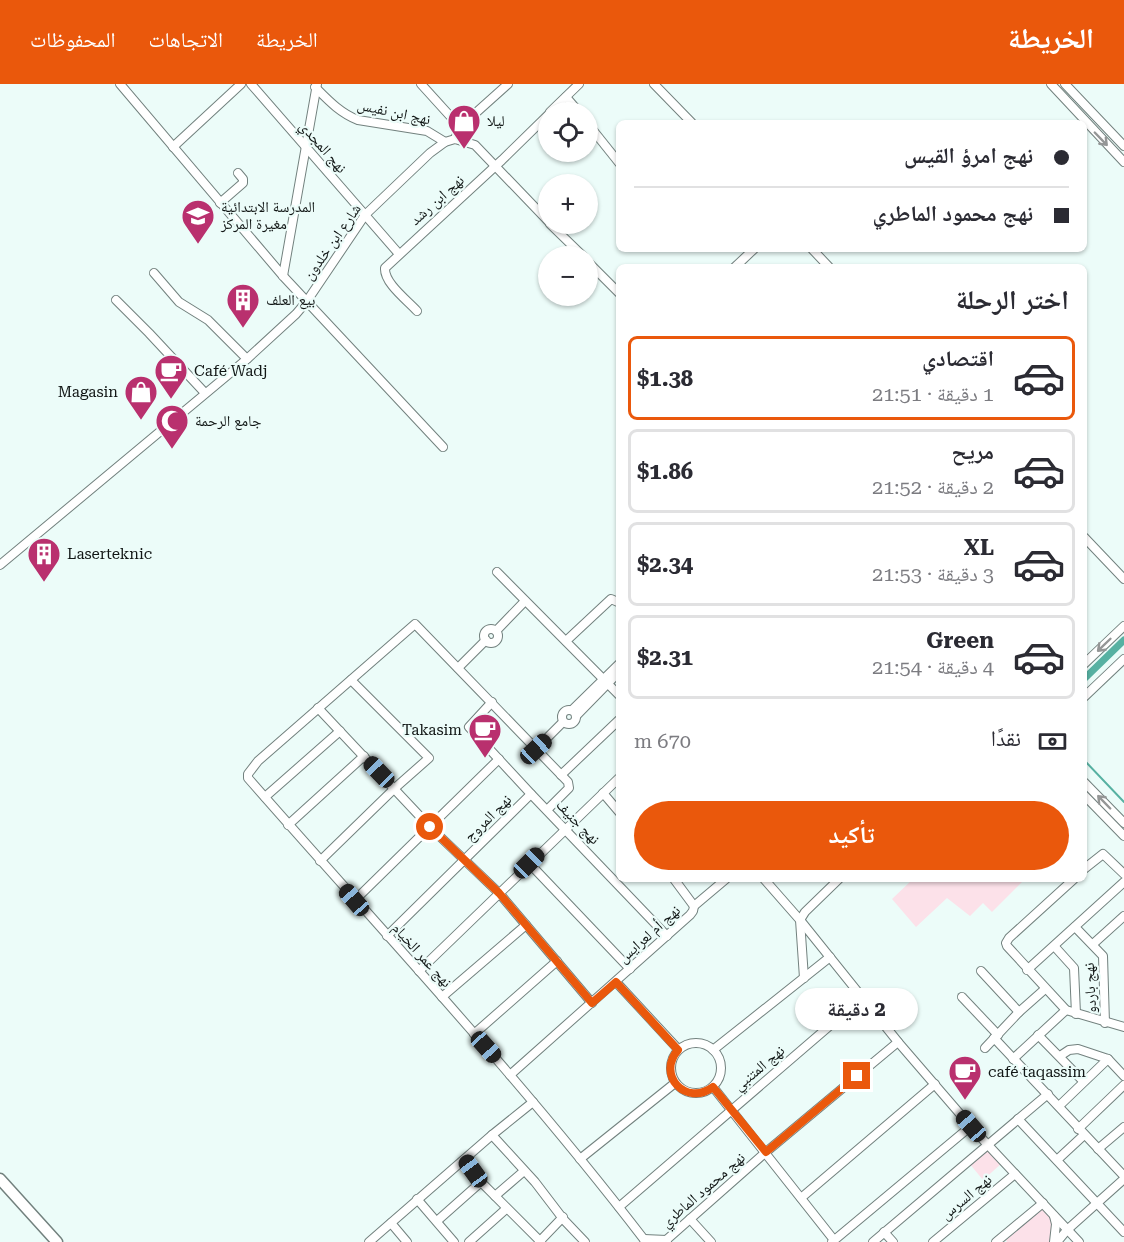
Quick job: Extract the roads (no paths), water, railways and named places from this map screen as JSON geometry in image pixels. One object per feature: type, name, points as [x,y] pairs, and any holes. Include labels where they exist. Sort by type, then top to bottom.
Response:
[{"type":"main road","points":[[0,1179],[57,1242]]},
{"type":"street","points":[[173,147],[241,84]]},
{"type":"street","name":"نهج المجدي","points":[[251,84],[399,254]]},
{"type":"street","points":[[421,84],[460,127]]},
{"type":"street","points":[[508,84],[460,127],[455,139],[475,145],[538,211]]},
{"type":"street","name":"نهج ابن رشد","points":[[561,102],[579,84]]},
{"type":"street","points":[[654,84],[689,120]]},
{"type":"street","points":[[1051,84],[1085,120]]},
{"type":"street","points":[[1065,84],[1124,146]]},
{"type":"street","points":[[283,276],[315,85]]},
{"type":"street","name":"نهج ابن نفيس","points":[[315,85],[349,117],[427,131],[445,142]]},
{"type":"street","points":[[126,86],[173,147],[283,276],[443,447]]},
{"type":"street","points":[[566,97],[570,102]]},
{"type":"street","points":[[1087,122],[1124,162]]},
{"type":"street","name":"نهج ابن رشد","points":[[417,311],[384,274],[385,268],[538,125]]},
{"type":"street","points":[[598,136],[616,159]]},
{"type":"street","name":"شارع ابن خلدون","points":[[0,565],[247,359],[296,314],[365,215],[430,153],[445,142],[455,139]]},
{"type":"street","points":[[220,203],[243,183],[238,173]]},
{"type":"street","points":[[561,234],[573,246]]},
{"type":"street","points":[[738,264],[751,252]]},
{"type":"street","points":[[815,252],[826,264]]},
{"type":"street","points":[[598,272],[616,290]]},
{"type":"street","points":[[154,273],[179,302],[208,320],[247,359]]},
{"type":"street","points":[[116,300],[205,393]]},
{"type":"street","points":[[1087,540],[1124,579]]},
{"type":"street","points":[[497,572],[616,691]]},
{"type":"street","points":[[566,641],[611,599],[616,601]]},
{"type":"street","points":[[525,601],[496,631],[498,636],[496,641],[486,640],[458,668],[570,786],[547,810]]},
{"type":"street","name":"نهج عمر الخيام","points":[[458,668],[415,624],[250,770],[248,778],[510,1075],[645,1240]]},
{"type":"street","points":[[1087,661],[1124,626]]},
{"type":"street","points":[[1087,694],[1124,659]]},
{"type":"street","points":[[536,749],[563,722],[571,724],[575,721],[574,713],[616,668]]},
{"type":"street","points":[[606,680],[616,674]]},
{"type":"street","points":[[321,861],[429,758],[351,680]]},
{"type":"street","name":"نهج جنيف","points":[[492,702],[470,727],[667,936]]},
{"type":"street","points":[[318,708],[430,827],[499,893],[592,1003]]},
{"type":"street","points":[[561,775],[616,723]]},
{"type":"street","points":[[265,797],[340,731]]},
{"type":"street","points":[[288,825],[364,756]]},
{"type":"street","points":[[354,900],[499,759]]},
{"type":"street","points":[[419,971],[616,781]]},
{"type":"street","points":[[1087,785],[1124,823]]},
{"type":"street","points":[[603,793],[616,808]]},
{"type":"street","name":"نهج المروج","points":[[387,936],[531,794]]},
{"type":"street","points":[[1087,798],[1124,836]]},
{"type":"street","points":[[1087,867],[1106,854],[1124,874]]},
{"type":"street","points":[[529,863],[630,969]]},
{"type":"street","points":[[676,882],[692,903]]},
{"type":"street","name":"نهج أم لعرايس","points":[[510,1075],[690,915],[693,911],[692,903],[722,882]]},
{"type":"street","points":[[767,882],[898,1042],[971,1126],[1079,1242]]},
{"type":"street","points":[[804,978],[800,920],[805,912],[836,882]]},
{"type":"street","points":[[1071,882],[1007,941],[1007,946],[1066,1010],[1124,1027]]},
{"type":"street","points":[[1027,970],[1124,882]]},
{"type":"street","points":[[1093,944],[1124,916]]},
{"type":"street","points":[[442,997],[526,925]]},
{"type":"street","name":"نهج باردو","points":[[1075,927],[1102,954],[1105,1023]]},
{"type":"street","points":[[1055,946],[1074,968],[1076,1014]]},
{"type":"street","points":[[713,1050],[830,957]]},
{"type":"street","points":[[474,1034],[557,961]]},
{"type":"street","points":[[981,971],[1019,1012]]},
{"type":"street","points":[[616,982],[678,1050]]},
{"type":"street","points":[[985,1048],[1019,1012],[1046,989]]},
{"type":"street","points":[[962,997],[1013,1059],[1124,1178],[1055,1242]]},
{"type":"street","name":"نهج المتنبي","points":[[619,1206],[862,998]]},
{"type":"street","points":[[1013,1059],[1066,1010]]},
{"type":"street","points":[[1038,1035],[1083,1081]]},
{"type":"street","name":"نهج محمود الماطري","points":[[666,1241],[766,1152],[898,1042]]},
{"type":"street","points":[[698,1043],[713,1050],[719,1059],[721,1068],[719,1078],[713,1087],[703,1092],[693,1093],[683,1090],[675,1083],[670,1067],[678,1050],[687,1044],[698,1043]]},
{"type":"street","points":[[1060,1056],[1072,1049],[1108,1059],[1124,1076]]},
{"type":"street","points":[[1059,1106],[1108,1059]]},
{"type":"street","points":[[580,1159],[675,1083]]},
{"type":"street","points":[[801,1198],[935,1084]]},
{"type":"street","points":[[1057,1160],[1124,1085]]},
{"type":"street","points":[[713,1087],[766,1152],[833,1241],[971,1126]]},
{"type":"street","points":[[873,1242],[1048,1094]]},
{"type":"street","points":[[369,1242],[533,1102]]},
{"type":"street","points":[[1018,1119],[1124,1232]]},
{"type":"street","points":[[1098,1149],[1124,1127]]},
{"type":"street","points":[[492,1135],[585,1242]]},
{"type":"street","points":[[465,1159],[481,1182],[540,1242],[563,1217]]},
{"type":"street","points":[[495,1196],[524,1171]]},
{"type":"street","name":"نهج السرس","points":[[933,1242],[1015,1174]]},
{"type":"street","points":[[437,1221],[481,1182]]},
{"type":"street","points":[[417,1199],[437,1221],[450,1241]]},
{"type":"street","points":[[999,1241],[1042,1203]]},
{"type":"street","points":[[469,1242],[507,1209]]},
{"type":"street","points":[[1054,1215],[1055,1242]]},
{"type":"street","points":[[690,1219],[711,1242]]},
{"type":"street","points":[[391,1223],[407,1242]]},
{"type":"street","points":[[884,1232],[893,1242]]},
{"type":"street","points":[[942,1234],[950,1242]]},
{"type":"street","points":[[645,1240],[666,1241]]},
{"type":"waterway","points":[[1087,676],[1124,640]]},
{"type":"waterway","points":[[1087,763],[1124,802]]},
{"type":"place","name":"ليلا","points":[[464,150]]},
{"type":"place","name":"المدرسة الابتدائية مغيرة المركز","points":[[198,245]]},
{"type":"place","name":"بيع العلف","points":[[243,329]]},
{"type":"place","name":"Café Wadj","points":[[171,400]]},
{"type":"place","name":"Magasin","points":[[141,421]]},
{"type":"place","name":"جامع الرحمة","points":[[172,450]]},
{"type":"place","name":"Laserteknic","points":[[44,583]]},
{"type":"place","name":"Takasim","points":[[485,759]]},
{"type":"place","name":"café taqassim","points":[[965,1101]]}]
